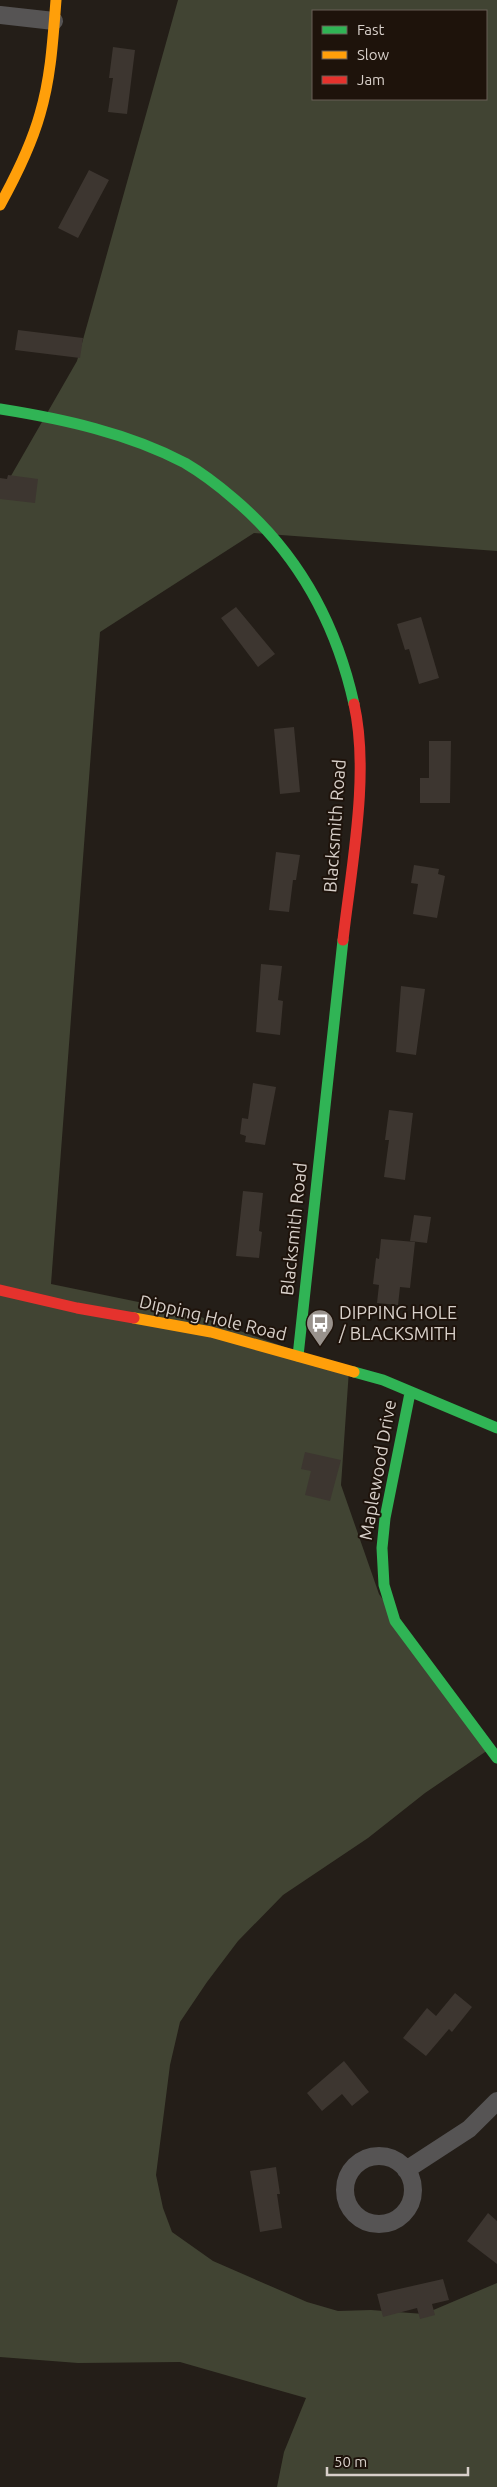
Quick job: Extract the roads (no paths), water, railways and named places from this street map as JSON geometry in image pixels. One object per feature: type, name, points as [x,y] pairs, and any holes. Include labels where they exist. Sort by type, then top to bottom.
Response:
[{"type":"street","points":[[0,205],[31,142],[40,114],[47,83],[56,0]]},
{"type":"street","points":[[0,15],[54,21]]},
{"type":"street","name":"Blacksmith Road","points":[[0,409],[49,416],[130,438],[191,466],[236,501],[275,539],[308,584],[330,628],[346,677],[358,727],[359,790],[298,1356]]},
{"type":"street","name":"Dipping Hole Road","points":[[0,1290],[77,1308],[211,1332],[298,1356],[383,1380],[410,1393],[497,1428]]},
{"type":"street","name":"Maplewood Drive","points":[[410,1393],[384,1518],[382,1548],[384,1585],[395,1621],[497,1758]]},
{"type":"street","points":[[406,2170],[469,2129],[497,2101]]},
{"type":"place","name":"DIPPING HOLE / BLACKSMITH","points":[[320,1347]]}]
